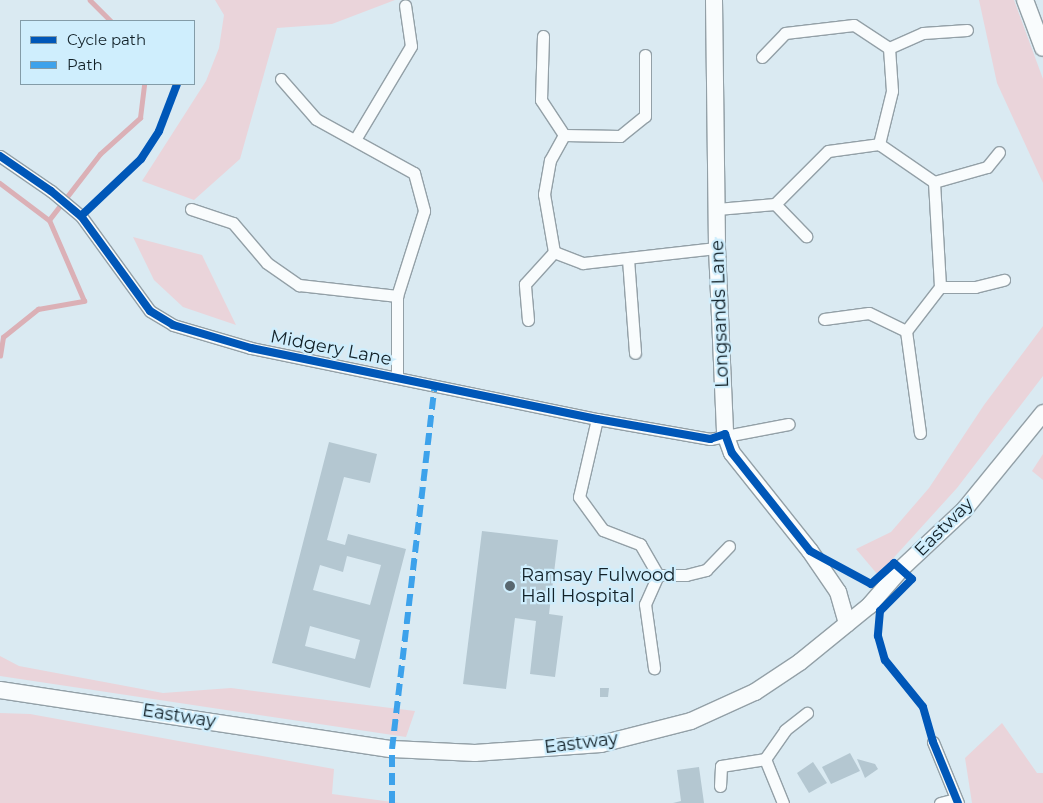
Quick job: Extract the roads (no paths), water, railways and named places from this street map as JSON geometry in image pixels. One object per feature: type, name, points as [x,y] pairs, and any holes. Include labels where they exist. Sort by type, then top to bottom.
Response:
[{"type":"main road","name":"Longsands Lane","points":[[714,0],[717,248],[725,434],[732,453],[810,551],[838,592],[847,624]]},
{"type":"main road","points":[[1025,0],[1043,48]]},
{"type":"main road","name":"Eastway","points":[[0,690],[392,749],[475,753],[592,745],[691,721],[755,692],[869,606],[901,569],[964,510],[1043,413]]},
{"type":"main road","points":[[838,592],[869,606]]},
{"type":"street","points":[[356,138],[411,46],[405,5]]},
{"type":"street","points":[[762,57],[785,33],[854,25],[889,48]]},
{"type":"street","points":[[889,48],[923,33],[967,30]]},
{"type":"street","points":[[543,36],[541,100],[564,135]]},
{"type":"street","points":[[879,144],[892,92],[889,48]]},
{"type":"street","points":[[564,135],[620,136],[645,116],[645,54]]},
{"type":"street","points":[[281,79],[316,119],[356,138],[414,173],[424,211],[397,296],[397,377]]},
{"type":"street","points":[[554,252],[544,194],[550,160],[564,135]]},
{"type":"street","points":[[717,209],[775,204],[828,151],[879,144],[934,182]]},
{"type":"street","points":[[934,182],[987,167],[999,152]]},
{"type":"street","name":"Midgery Lane","points":[[0,156],[51,191],[74,210],[150,311],[173,325],[251,348],[597,419],[710,439],[725,434],[789,424]]},
{"type":"street","points":[[920,433],[906,331],[940,288],[934,182]]},
{"type":"street","points":[[775,204],[806,236]]},
{"type":"street","points":[[190,209],[233,223],[267,263],[299,285],[397,296]]},
{"type":"street","points":[[554,252],[583,263],[717,248]]},
{"type":"street","points":[[528,320],[525,284],[554,252]]},
{"type":"street","points":[[628,259],[635,352]]},
{"type":"street","points":[[940,288],[975,287],[1004,280]]},
{"type":"street","points":[[824,319],[869,313],[906,331]]},
{"type":"street","points":[[597,419],[580,497],[603,530],[640,544],[658,575]]},
{"type":"street","points":[[658,575],[686,575],[706,570],[729,546]]},
{"type":"street","points":[[654,668],[645,604],[658,575]]},
{"type":"street","points":[[720,786],[721,766],[765,759],[785,730],[807,713]]},
{"type":"street","points":[[933,742],[957,801],[940,803]]},
{"type":"street","points":[[765,759],[783,803]]},
{"type":"waterway","points":[[90,0],[110,20]]},
{"type":"waterway","points":[[0,356],[3,337],[38,309],[84,301],[49,220],[100,154],[140,118],[144,85]]},
{"type":"waterway","points":[[0,183],[49,220]]},
{"type":"place","name":"Ramsay Fulwood Hall Hospital","points":[[510,586]]}]
